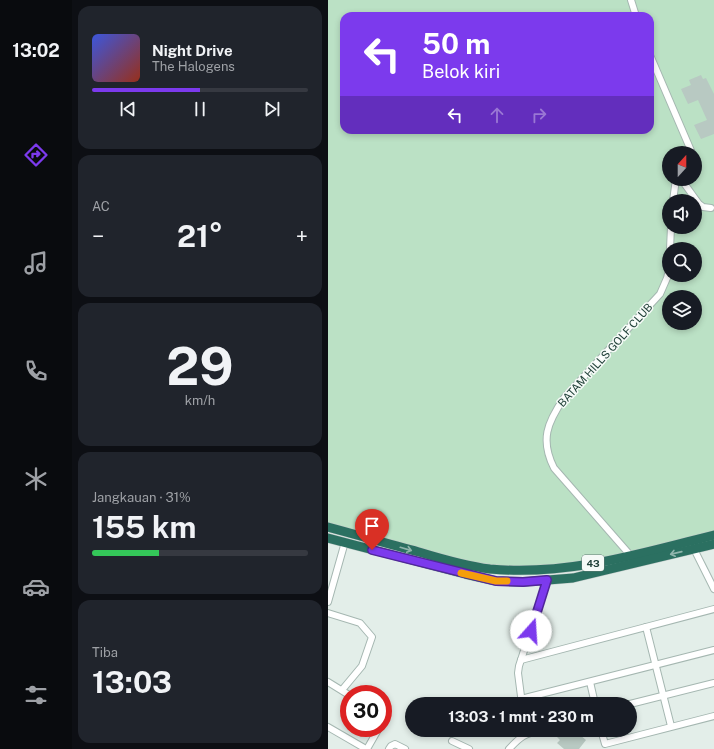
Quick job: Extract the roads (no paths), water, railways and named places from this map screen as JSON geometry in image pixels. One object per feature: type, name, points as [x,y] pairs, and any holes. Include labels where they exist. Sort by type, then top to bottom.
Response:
[{"type":"highway","name":"43","points":[[328,526],[457,563],[488,569],[521,571],[566,569],[630,556],[714,535]]},
{"type":"highway","name":"43","points":[[328,538],[496,581],[523,582],[573,578],[714,544]]},
{"type":"street","points":[[631,0],[635,12]]},
{"type":"street","points":[[654,64],[688,146]]},
{"type":"street","points":[[686,186],[699,204],[703,207],[711,208]]},
{"type":"street","name":"BATAM HILLS GOLF CLUB","points":[[630,556],[554,468],[545,442],[553,413],[564,398],[660,294],[665,282]]},
{"type":"street","points":[[328,602],[345,542]]},
{"type":"street","points":[[694,549],[714,589]]},
{"type":"street","points":[[521,697],[518,673],[547,580]]},
{"type":"street","points":[[521,660],[714,609]]},
{"type":"street","points":[[328,613],[360,623],[372,637],[362,666],[346,685]]},
{"type":"street","points":[[646,627],[671,726]]},
{"type":"street","points":[[539,697],[655,664],[714,650]]},
{"type":"street","points":[[328,682],[340,689]]},
{"type":"street","points":[[590,682],[593,697]]},
{"type":"street","points":[[637,702],[714,682]]},
{"type":"street","points":[[606,746],[671,726],[714,716]]},
{"type":"street","points":[[328,726],[366,749],[373,737]]},
{"type":"street","points":[[508,749],[520,737]]},
{"type":"street","points":[[452,741],[469,749]]},
{"type":"street","points":[[389,749],[395,744],[404,749]]}]
